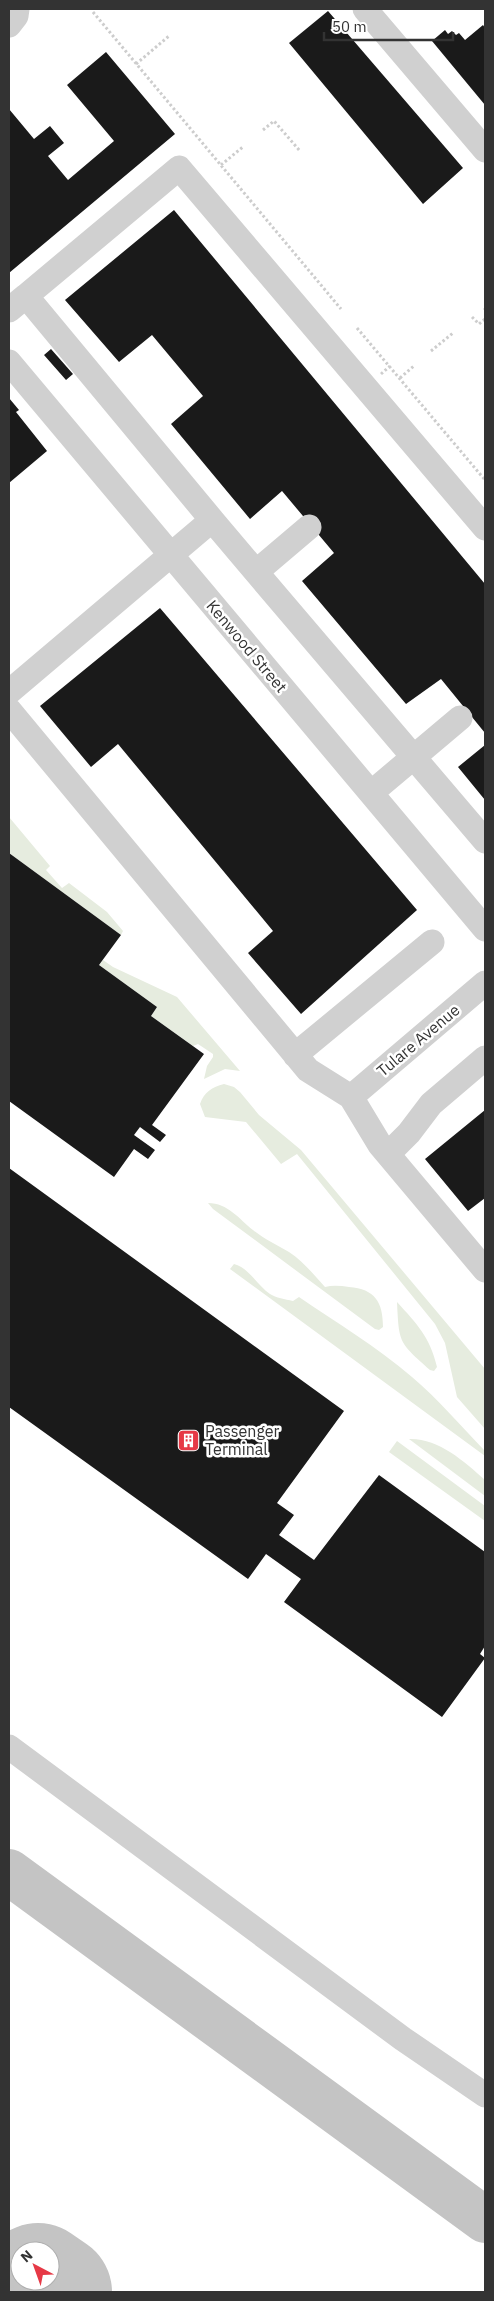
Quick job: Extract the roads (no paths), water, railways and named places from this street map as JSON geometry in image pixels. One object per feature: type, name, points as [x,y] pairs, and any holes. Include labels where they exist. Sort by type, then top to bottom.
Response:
[{"type":"street","points":[[9,25],[16,16],[17,9]]},
{"type":"street","points":[[365,9],[485,150]]},
{"type":"street","points":[[485,528],[179,168],[17,303],[212,520],[485,841]]},
{"type":"street","name":"Kenwood Street","points":[[9,362],[485,929]]},
{"type":"street","points":[[9,692],[212,520]]},
{"type":"street","points":[[256,572],[309,527]]},
{"type":"street","points":[[9,710],[308,1070],[351,1097],[388,1154],[485,1270]]},
{"type":"street","points":[[371,793],[460,718]]},
{"type":"street","points":[[295,1055],[432,942]]},
{"type":"street","name":"Tulare Avenue","points":[[351,1097],[485,983]]},
{"type":"street","points":[[388,1154],[409,1133],[432,1104],[485,1058]]},
{"type":"street","points":[[9,1747],[403,2038],[485,2095]]},
{"type":"place","name":"Passenger Terminal","points":[[189,1440]]}]
